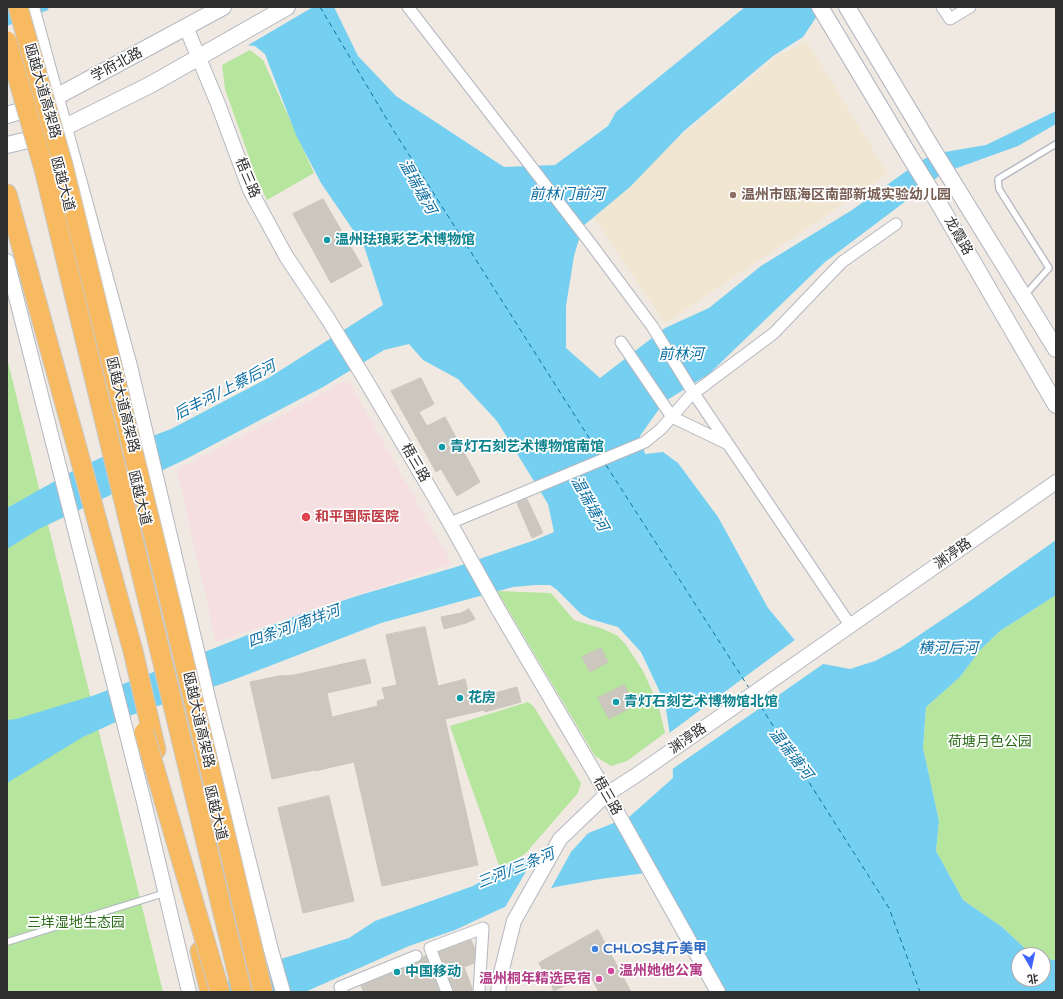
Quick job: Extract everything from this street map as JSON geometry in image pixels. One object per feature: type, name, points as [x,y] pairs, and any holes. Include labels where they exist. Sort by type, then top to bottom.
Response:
[{"type":"highway","name":"瓯越大道","points":[[11,7],[15,40],[49,101],[81,255],[111,388],[140,499],[258,992]]},
{"type":"highway","name":"瓯越大道高架路","points":[[18,7],[65,172],[263,992]]},
{"type":"highway","name":"瓯越大道高架路","points":[[15,40],[44,169],[242,992]]},
{"type":"highway","points":[[7,194],[23,250],[86,522],[151,726],[207,983]]},
{"type":"highway","points":[[128,653],[146,739],[220,992]]},
{"type":"main road","name":"学府北路","points":[[7,115],[49,101],[223,7]]},
{"type":"main road","points":[[7,145],[56,131],[150,85],[287,7]]},
{"type":"main road","name":"龙霞路","points":[[847,7],[1056,349]]},
{"type":"main road","name":"龙霞路","points":[[823,11],[938,202],[1056,405]]},
{"type":"street","points":[[32,7],[49,101]]},
{"type":"street","points":[[408,7],[525,157],[652,326],[693,391],[850,626]]},
{"type":"street","points":[[942,7],[950,19],[970,7]]},
{"type":"street","name":"梧三路","points":[[186,27],[218,104],[250,190],[286,256],[328,319],[365,379],[450,523],[463,548],[607,794],[718,992]]},
{"type":"street","points":[[56,131],[130,366],[210,706],[271,950],[283,992]]},
{"type":"street","points":[[450,523],[645,442],[661,429],[693,391],[774,333],[842,262],[896,224]]},
{"type":"street","points":[[7,261],[70,458]]},
{"type":"street","points":[[621,342],[672,417],[728,444]]},
{"type":"street","name":"渊渟路","points":[[498,992],[501,973],[514,921],[560,839],[607,794],[642,772],[1056,482]]},
{"type":"street","points":[[86,522],[112,675],[188,988]]},
{"type":"street","points":[[447,992],[430,948],[483,928],[479,992]]},
{"type":"street","points":[[342,992],[340,987],[416,956]]},
{"type":"lane","points":[[1024,297],[1049,268],[999,189],[998,178],[1056,144]]},
{"type":"lane","points":[[7,942],[165,893]]},
{"type":"shaded area","name":"温州市瓯海区南部新城实验幼儿园","points":[[807,41],[888,174],[665,323],[590,212],[776,57]]},
{"type":"shaded area","name":"和平国际医院","points":[[348,380],[452,564],[216,642],[177,470]]},
{"type":"green space","points":[[250,50],[263,60],[314,173],[267,200],[256,177],[225,89],[222,65]]},
{"type":"green space","name":"三垟湿地生态园","points":[[7,358],[163,992],[7,992]]},
{"type":"green space","points":[[497,591],[551,593],[574,620],[603,629],[618,636],[626,645],[643,671],[658,704],[665,733],[627,761],[611,766],[595,756]]},
{"type":"green space","name":"荷塘月色公园","points":[[1056,595],[1056,960],[1051,960],[1051,947],[1023,947],[1002,927],[963,900],[936,851],[939,821],[923,748],[926,707],[960,677],[981,649],[1000,631]]},
{"type":"green space","points":[[528,702],[534,707],[581,783],[578,793],[525,854],[500,868],[450,726]]},
{"type":"water","points":[[7,7],[49,7],[48,10],[7,26]]},
{"type":"water","points":[[213,7],[334,7],[358,56],[396,96],[504,167],[555,165],[608,126],[616,112],[745,7],[823,7],[803,37],[773,56],[684,131],[630,187],[583,226],[574,256],[566,306],[566,348],[600,378],[665,328],[709,308],[761,266],[852,210],[919,162],[933,154],[986,145],[1056,111],[1056,124],[1018,146],[943,173],[825,262],[709,374],[664,402],[640,436],[645,454],[663,452],[678,463],[718,517],[768,608],[813,662],[850,669],[875,661],[900,648],[970,601],[1056,540],[1056,595],[1000,631],[981,649],[960,677],[926,707],[923,748],[939,821],[936,851],[963,900],[1002,927],[1023,947],[1011,947],[1011,987],[1051,987],[1051,960],[1056,960],[1056,992],[722,992],[653,872],[555,887],[500,909],[455,930],[409,946],[305,992],[208,992],[252,968],[349,938],[375,921],[473,886],[518,861],[629,817],[673,778],[672,748],[665,703],[641,652],[618,627],[590,619],[581,614],[550,585],[513,587],[381,623],[233,680],[129,716],[83,737],[7,783],[7,720],[16,719],[95,695],[296,616],[360,595],[456,567],[554,532],[548,504],[497,421],[458,379],[423,360],[409,344],[384,350],[323,387],[184,460],[39,529],[7,549],[7,508],[71,472],[123,447],[171,429],[270,377],[383,305],[364,246],[321,183],[296,135],[265,54],[255,46],[245,45]]},
{"type":"pier","points":[[211,7],[313,7],[245,47],[238,48],[229,41]]},
{"type":"pier","points":[[796,639],[814,660],[826,662],[671,770],[668,734]]},
{"type":"pier","points":[[590,831],[571,852],[549,892],[504,909],[538,851]]},
{"type":"building","name":"温州珐琅彩艺术博物馆","points":[[323,199],[362,266],[331,283],[293,214]]},
{"type":"building","name":"青灯石刻艺术博物馆南馆","points":[[421,378],[434,404],[419,412],[427,426],[445,417],[480,482],[457,496],[441,469],[436,472],[391,391]]},
{"type":"building","points":[[527,499],[543,533],[532,538],[517,503]]},
{"type":"building","points":[[469,609],[475,619],[444,629],[441,617],[461,613]]},
{"type":"building","points":[[425,627],[438,686],[465,679],[470,700],[517,687],[521,702],[485,712],[484,710],[445,719],[478,865],[382,886],[354,762],[272,779],[250,682],[279,676],[294,675],[365,659],[371,683],[327,693],[332,717],[378,706],[377,701],[385,699],[382,688],[397,685],[386,635]]},
{"type":"building","points":[[601,648],[608,662],[590,672],[582,657]]},
{"type":"building","name":"青灯石刻艺术博物馆北馆","points":[[624,685],[635,705],[609,719],[598,698]]},
{"type":"building","points":[[329,796],[354,901],[303,913],[278,808]]},
{"type":"building","points":[[598,930],[631,992],[599,992],[589,973],[554,991],[539,963]]},
{"type":"building","points":[[471,940],[475,949],[474,963],[464,967],[472,988],[472,992],[454,992],[439,952]]},
{"type":"building","points":[[426,956],[440,992],[364,992],[361,986],[419,962]]},
{"type":"ferry route","points":[[320,7],[392,128],[600,455]]},
{"type":"ferry route","points":[[606,465],[749,688]]},
{"type":"ferry route","points":[[756,699],[889,908],[920,992]]},
{"type":"place","name":"温州市瓯海区南部新城实验幼儿园","points":[[733,195]]},
{"type":"place","name":"温州珐琅彩艺术博物馆","points":[[327,240]]},
{"type":"place","name":"青灯石刻艺术博物馆南馆","points":[[442,447]]},
{"type":"place","name":"和平国际医院","points":[[306,517]]},
{"type":"place","name":"花房","points":[[460,698]]},
{"type":"place","name":"青灯石刻艺术博物馆北馆","points":[[616,702]]},
{"type":"place","name":"CHLOS其斤美甲","points":[[595,949]]},
{"type":"place","name":"温州她他公寓","points":[[611,971]]},
{"type":"place","name":"中国移动","points":[[397,972]]},
{"type":"place","name":"温州桐年精选民宿","points":[[599,979]]},
{"type":"water label","name":"温瑞塘河","points":[[417,187]]},
{"type":"water label","name":"前林门前河","points":[[567,195]]},
{"type":"water label","name":"前林河","points":[[681,355]]},
{"type":"water label","name":"后丰河/上蔡后河","points":[[225,391]]},
{"type":"water label","name":"温瑞塘河","points":[[589,504]]},
{"type":"water label","name":"四条河/南垟河","points":[[294,627]]},
{"type":"water label","name":"横河后河","points":[[948,649]]},
{"type":"water label","name":"温瑞塘河","points":[[790,754]]},
{"type":"water label","name":"三河/三条河","points":[[516,869]]}]
